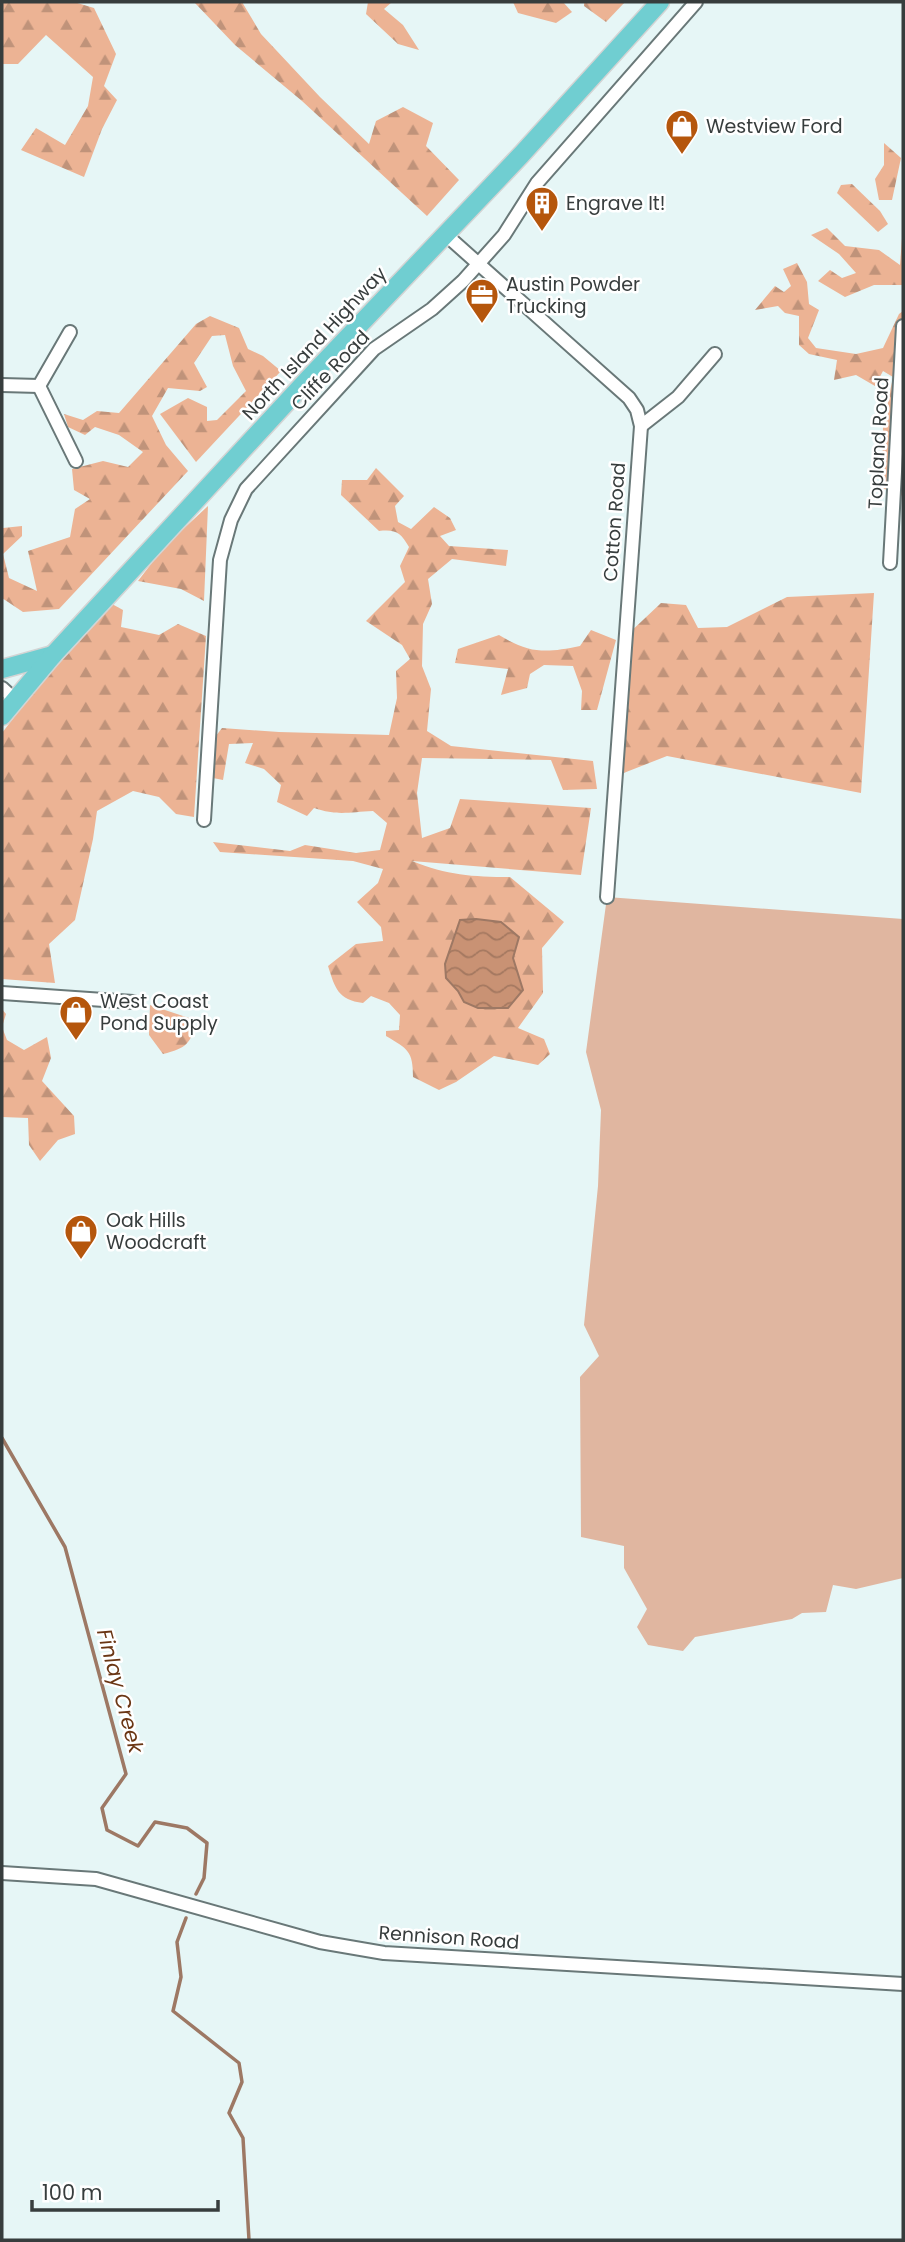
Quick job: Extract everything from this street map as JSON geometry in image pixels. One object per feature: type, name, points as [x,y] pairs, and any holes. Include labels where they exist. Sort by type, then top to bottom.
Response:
[{"type":"main road","name":"North Island Highway","points":[[2,716],[8,694],[53,655],[521,155],[660,2]]},
{"type":"main road","points":[[2,668],[53,655]]},
{"type":"street","name":"Cliffe Road","points":[[204,820],[220,560],[231,520],[246,489],[374,349],[439,303],[478,264],[504,235],[537,183],[696,2]]},
{"type":"street","points":[[445,234],[629,398],[637,410],[641,426],[678,397],[715,354]]},
{"type":"street","name":"Topland Road","points":[[890,563],[903,326]]},
{"type":"street","points":[[39,386],[70,332]]},
{"type":"street","points":[[2,385],[39,386]]},
{"type":"street","points":[[39,386],[76,461]]},
{"type":"street","name":"Cotton Road","points":[[607,897],[641,426]]},
{"type":"street","points":[[2,993],[133,1002]]},
{"type":"street","name":"Rennison Road","points":[[2,1873],[96,1880],[320,1942],[384,1953],[903,1984]]},
{"type":"shaded area","points":[[607,897],[903,919],[903,1578],[856,1589],[833,1585],[826,1612],[802,1613],[792,1619],[695,1637],[683,1651],[648,1645],[637,1627],[647,1609],[624,1568],[624,1546],[581,1537],[580,1377],[599,1356],[584,1325],[598,1186],[601,1110],[586,1052]]},
{"type":"green space","points":[[2,2],[74,2],[94,8],[116,54],[104,86],[117,100],[102,129],[84,177],[21,150],[36,128],[65,145],[88,106],[93,77],[46,35],[18,64],[2,64]]},
{"type":"green space","points":[[194,2],[242,2],[261,34],[369,144],[376,121],[403,107],[433,123],[426,146],[459,180],[427,216],[302,101],[235,45]]},
{"type":"green space","points":[[368,2],[392,2],[384,9],[403,25],[419,50],[398,44],[366,14]]},
{"type":"green space","points":[[513,2],[563,2],[572,12],[556,23],[518,13]]},
{"type":"green space","points":[[584,2],[625,2],[606,22],[584,6]]},
{"type":"green space","points":[[884,143],[901,158],[892,200],[879,200],[875,179],[884,165]]},
{"type":"green space","points":[[852,184],[880,211],[888,224],[878,232],[837,193],[841,185]]},
{"type":"green space","points":[[903,225],[903,285],[874,285],[845,297],[818,281],[830,270],[842,278],[856,273],[839,254],[811,235],[827,228],[845,246],[879,250],[900,265]]},
{"type":"green space","points":[[797,263],[807,282],[809,304],[819,310],[808,338],[816,348],[856,354],[883,348],[903,311],[903,496],[882,488],[883,426],[893,377],[883,371],[875,386],[856,375],[834,380],[837,360],[809,354],[799,345],[799,316],[785,313],[778,306],[755,310],[775,286],[784,292],[791,286],[783,269]]},
{"type":"green space","points":[[210,316],[239,328],[248,349],[263,356],[281,371],[196,462],[160,414],[188,398],[207,407],[207,421],[217,420],[246,391],[233,366],[225,335],[212,336],[194,363],[207,387],[200,391],[168,388],[152,416],[166,445],[188,471],[59,609],[23,612],[2,598],[2,469],[3,528],[22,526],[22,536],[3,554],[9,578],[37,591],[28,551],[70,537],[75,509],[90,499],[74,490],[72,469],[103,461],[128,467],[143,452],[119,435],[95,427],[85,435],[68,427],[64,414],[83,420],[97,411],[119,413],[196,324]]},
{"type":"green space","points":[[376,468],[404,496],[395,506],[398,522],[411,529],[434,507],[450,518],[456,530],[440,536],[449,546],[508,550],[506,566],[452,559],[428,579],[432,604],[423,624],[422,666],[431,689],[427,731],[451,746],[593,761],[597,789],[563,790],[551,760],[422,758],[417,793],[422,838],[450,828],[460,799],[591,808],[581,875],[412,861],[460,874],[510,877],[564,922],[542,948],[543,993],[518,1028],[544,1039],[550,1054],[538,1065],[494,1056],[456,1082],[439,1090],[413,1077],[412,1061],[408,1052],[386,1036],[386,1031],[399,1030],[400,1015],[389,1003],[371,996],[363,1003],[343,996],[336,987],[328,966],[356,944],[383,941],[381,927],[357,902],[378,883],[383,869],[353,861],[220,852],[213,842],[290,851],[305,845],[356,853],[380,850],[387,823],[373,811],[336,813],[314,808],[307,816],[277,802],[281,785],[264,769],[245,763],[253,743],[229,744],[223,780],[208,777],[212,741],[222,728],[389,735],[397,698],[396,671],[410,659],[402,645],[366,621],[405,582],[400,566],[409,547],[397,533],[379,531],[341,495],[342,480],[367,480]],"holes":[[[513,958],[523,990],[464,1002],[458,991]]]},
{"type":"green space","points":[[208,506],[204,601],[181,589],[138,581],[164,547]]},
{"type":"green space","points":[[874,593],[861,793],[667,756],[616,776],[625,637],[661,603],[686,605],[698,628],[727,627],[787,597]]},
{"type":"green space","points":[[112,604],[123,610],[121,627],[159,635],[178,624],[206,636],[194,817],[176,814],[159,797],[133,791],[97,811],[75,920],[49,944],[55,983],[2,979],[2,733],[31,695]]},
{"type":"green space","points":[[591,630],[616,640],[597,710],[581,710],[582,691],[573,666],[544,665],[530,674],[527,688],[501,695],[508,669],[455,663],[458,649],[499,635],[529,649],[548,651],[580,646]]},
{"type":"green space","points":[[150,1005],[195,1020],[190,1040],[177,1050],[163,1054],[149,1035]]},
{"type":"green space","points":[[2,1009],[6,1014],[2,1027]]},
{"type":"green space","points":[[2,1027],[7,1040],[24,1050],[47,1037],[51,1058],[42,1081],[74,1116],[75,1134],[58,1140],[40,1161],[29,1145],[28,1118],[2,1117]]},
{"type":"water","points":[[460,920],[501,922],[519,937],[513,958],[523,990],[508,1008],[478,1008],[464,1002],[446,978],[445,964]]},
{"type":"waterway","name":"Finlay Creek","points":[[2,1438],[65,1547],[126,1774],[102,1808],[107,1830],[138,1846],[155,1822],[187,1828],[207,1843],[204,1878],[196,1894]]},
{"type":"waterway","name":"Finlay Creek","points":[[186,1918],[177,1942],[181,1977],[173,2011],[239,2063],[242,2082],[229,2113],[243,2138],[249,2240]]},
{"type":"place","name":"Westview Ford","points":[[682,156]]},
{"type":"place","name":"Engrave It!","points":[[542,233]]},
{"type":"place","name":"Austin Powder Trucking","points":[[482,325]]},
{"type":"place","name":"West Coast Pond Supply","points":[[76,1042]]},
{"type":"place","name":"Oak Hills Woodcraft","points":[[81,1261]]}]
